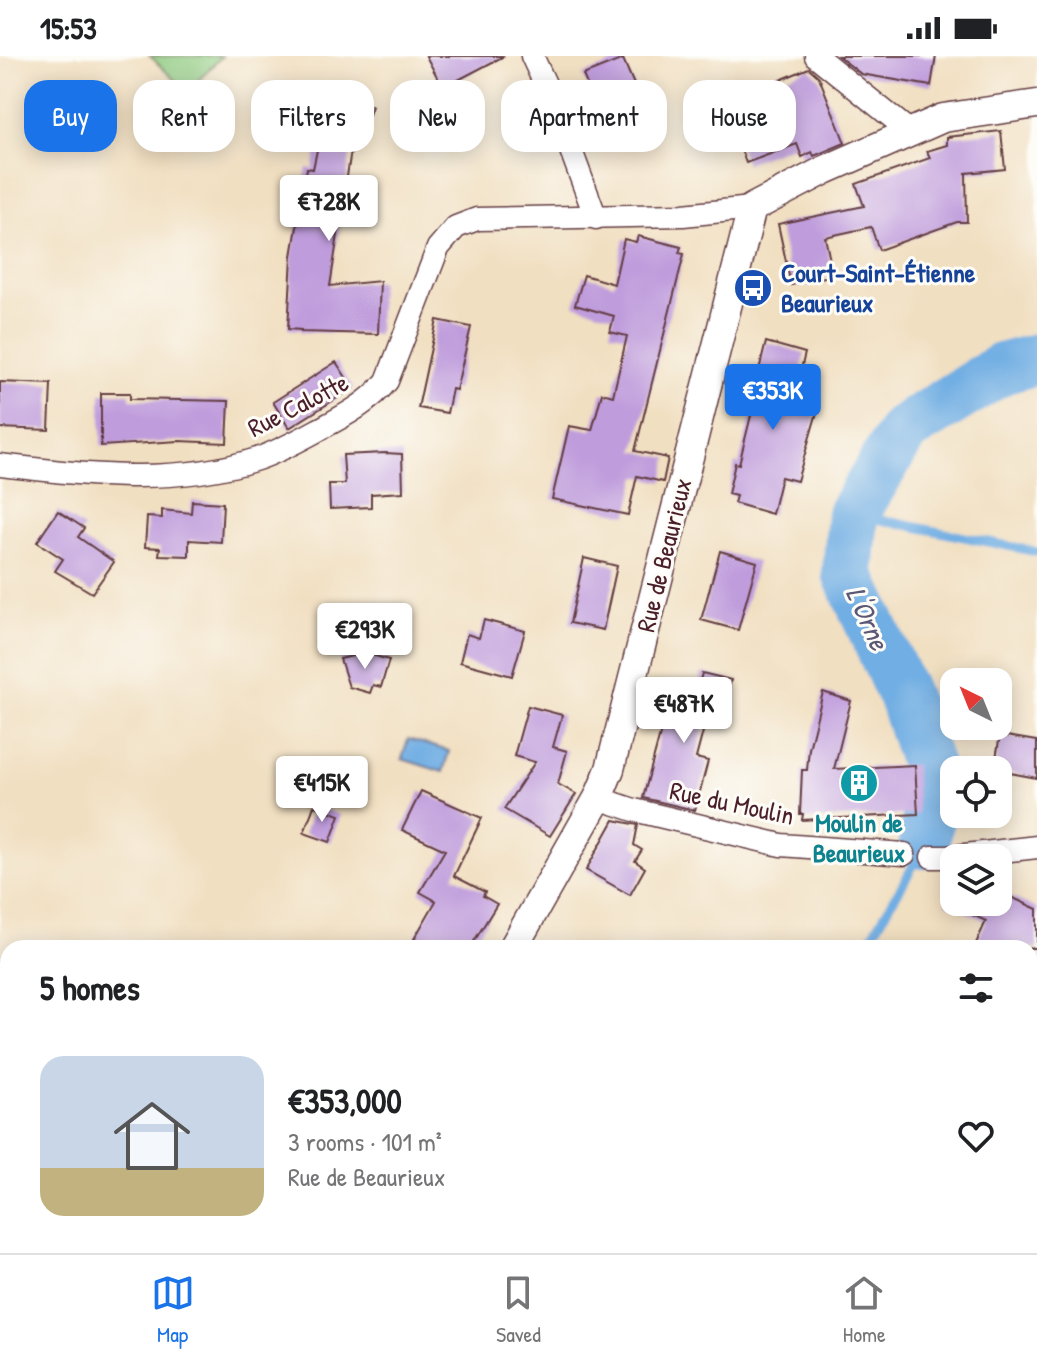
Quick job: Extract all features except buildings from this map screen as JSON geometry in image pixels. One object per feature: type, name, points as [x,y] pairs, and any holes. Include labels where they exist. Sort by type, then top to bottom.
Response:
[{"type":"street","points":[[532,56],[558,112],[596,218]]},
{"type":"street","points":[[816,56],[909,131]]},
{"type":"street","points":[[752,208],[909,131],[943,118],[1037,104]]},
{"type":"street","name":"Rue Calotte","points":[[0,465],[78,474],[165,475],[209,470],[257,459],[304,438],[372,398],[387,381],[438,248],[456,227],[477,219],[683,215],[752,208]]},
{"type":"street","name":"Rue de Beaurieux","points":[[518,940],[598,798],[610,769],[752,208]]},
{"type":"street","name":"Rue du Moulin","points":[[598,798],[634,810],[781,845],[904,854]]},
{"type":"street","points":[[932,857],[1037,847]]},
{"type":"green space","points":[[150,56],[222,56],[199,80],[175,80]]},
{"type":"water","points":[[408,739],[449,751],[443,772],[402,759]]},
{"type":"waterway","name":"L'Orne","points":[[924,843],[932,795],[927,766],[905,700],[848,573],[853,514],[904,430],[1001,369],[1037,359]]},
{"type":"waterway","points":[[853,514],[1037,552]]},
{"type":"waterway","name":"L'Orne","points":[[870,940],[924,843]]},
{"type":"place","name":"Court-Saint-Étienne Beaurieux","points":[[753,288]]},
{"type":"place","name":"Moulin de Beaurieux","points":[[859,783]]}]
